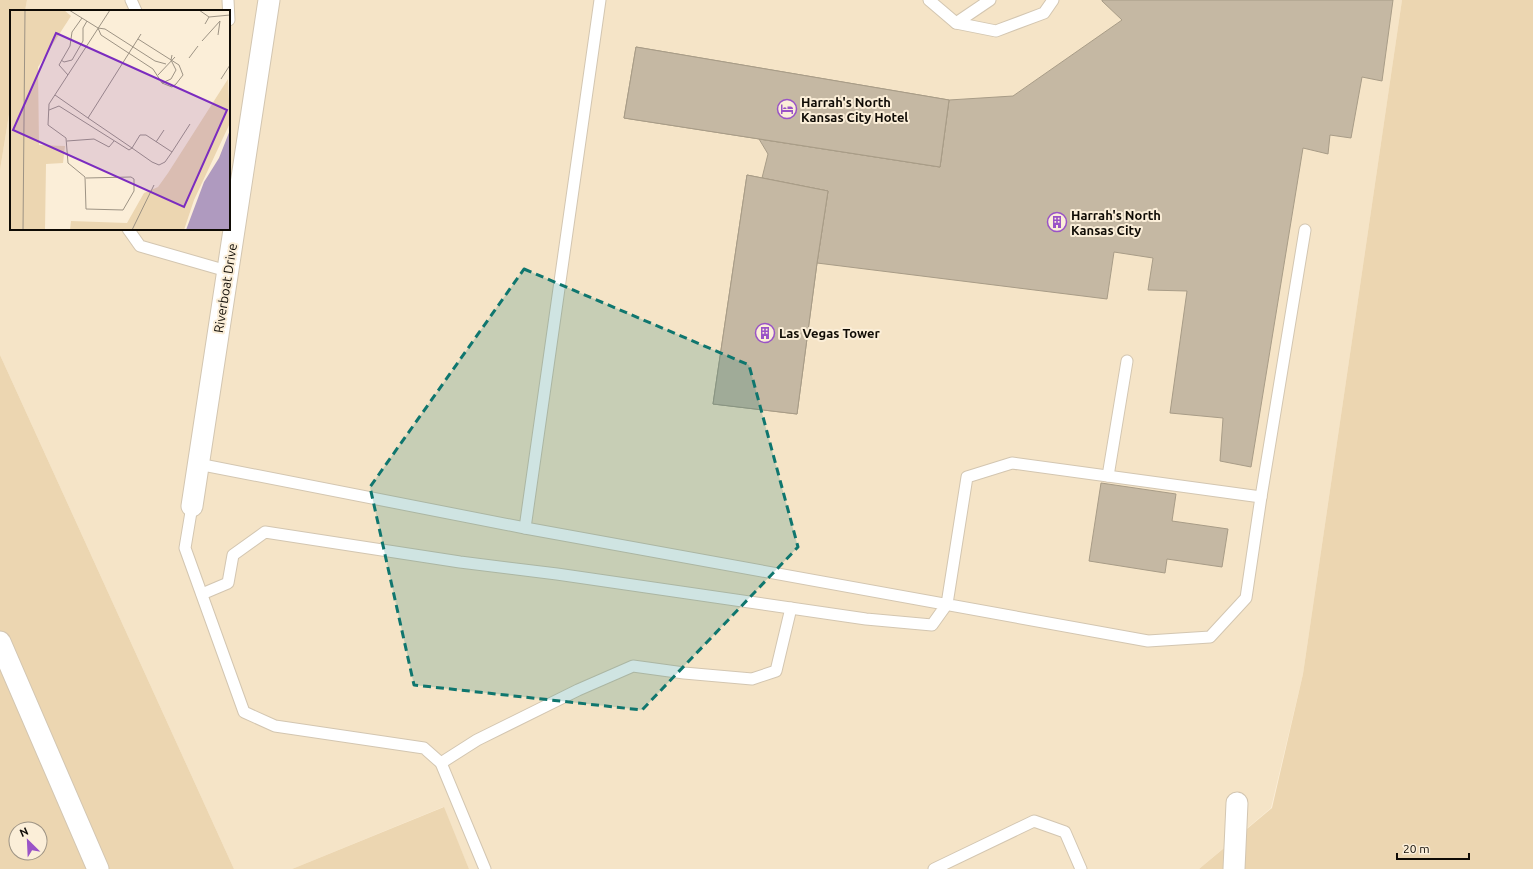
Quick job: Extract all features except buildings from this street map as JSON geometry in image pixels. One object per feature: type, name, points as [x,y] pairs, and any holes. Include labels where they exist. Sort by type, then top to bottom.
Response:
[{"type":"street","name":"Riverboat Drive","points":[[192,506],[269,0]]},
{"type":"street","points":[[0,642],[98,869]]},
{"type":"street","points":[[1234,869],[1237,803]]},
{"type":"lane","points":[[131,0],[136,10]]},
{"type":"lane","points":[[228,0],[228,10]]},
{"type":"lane","points":[[526,528],[600,0]]},
{"type":"lane","points":[[929,0],[956,23],[996,31],[1044,13],[1053,0]]},
{"type":"lane","points":[[956,23],[990,0]]},
{"type":"lane","points":[[129,230],[140,246],[227,271]]},
{"type":"lane","points":[[198,464],[526,528],[1148,641],[1210,637],[1246,598],[1261,496],[1305,230]]},
{"type":"lane","points":[[1108,476],[1127,361]]},
{"type":"lane","points":[[202,594],[228,582],[233,555],[265,532],[460,562],[557,574],[866,619],[932,625],[947,604],[967,476],[1012,463],[1261,496]]},
{"type":"lane","points":[[192,506],[185,548],[244,712],[275,726],[424,748],[441,763],[485,869]]},
{"type":"lane","points":[[441,763],[477,740],[578,690],[633,666],[684,673],[752,679],[776,671],[791,608]]},
{"type":"lane","points":[[934,869],[1034,821],[1065,832],[1081,869]]},
{"type":"highlighted area","points":[[524,269],[749,365],[798,547],[642,710],[414,685],[370,487]]},
{"type":"shaded area","points":[[0,0],[27,0],[25,10],[10,10],[10,108],[0,170]]},
{"type":"shaded area","points":[[27,0],[1402,0],[1303,674],[1271,808],[1199,869],[469,869],[443,807],[292,869],[234,869],[0,355],[0,170],[10,108],[10,230],[230,230],[230,10],[25,10]]},
{"type":"shaded area","points":[[1402,0],[1533,0],[1533,869],[1199,869],[1272,808],[1303,674]]},
{"type":"shaded area","points":[[0,355],[234,869],[0,869]]},
{"type":"shaded area","points":[[444,807],[469,869],[292,869]]},
{"type":"place","name":"Harrah's North Kansas City Hotel","points":[[787,109]]},
{"type":"place","name":"Harrah's North Kansas City","points":[[1057,222]]},
{"type":"place","name":"Las Vegas Tower","points":[[765,333]]}]
